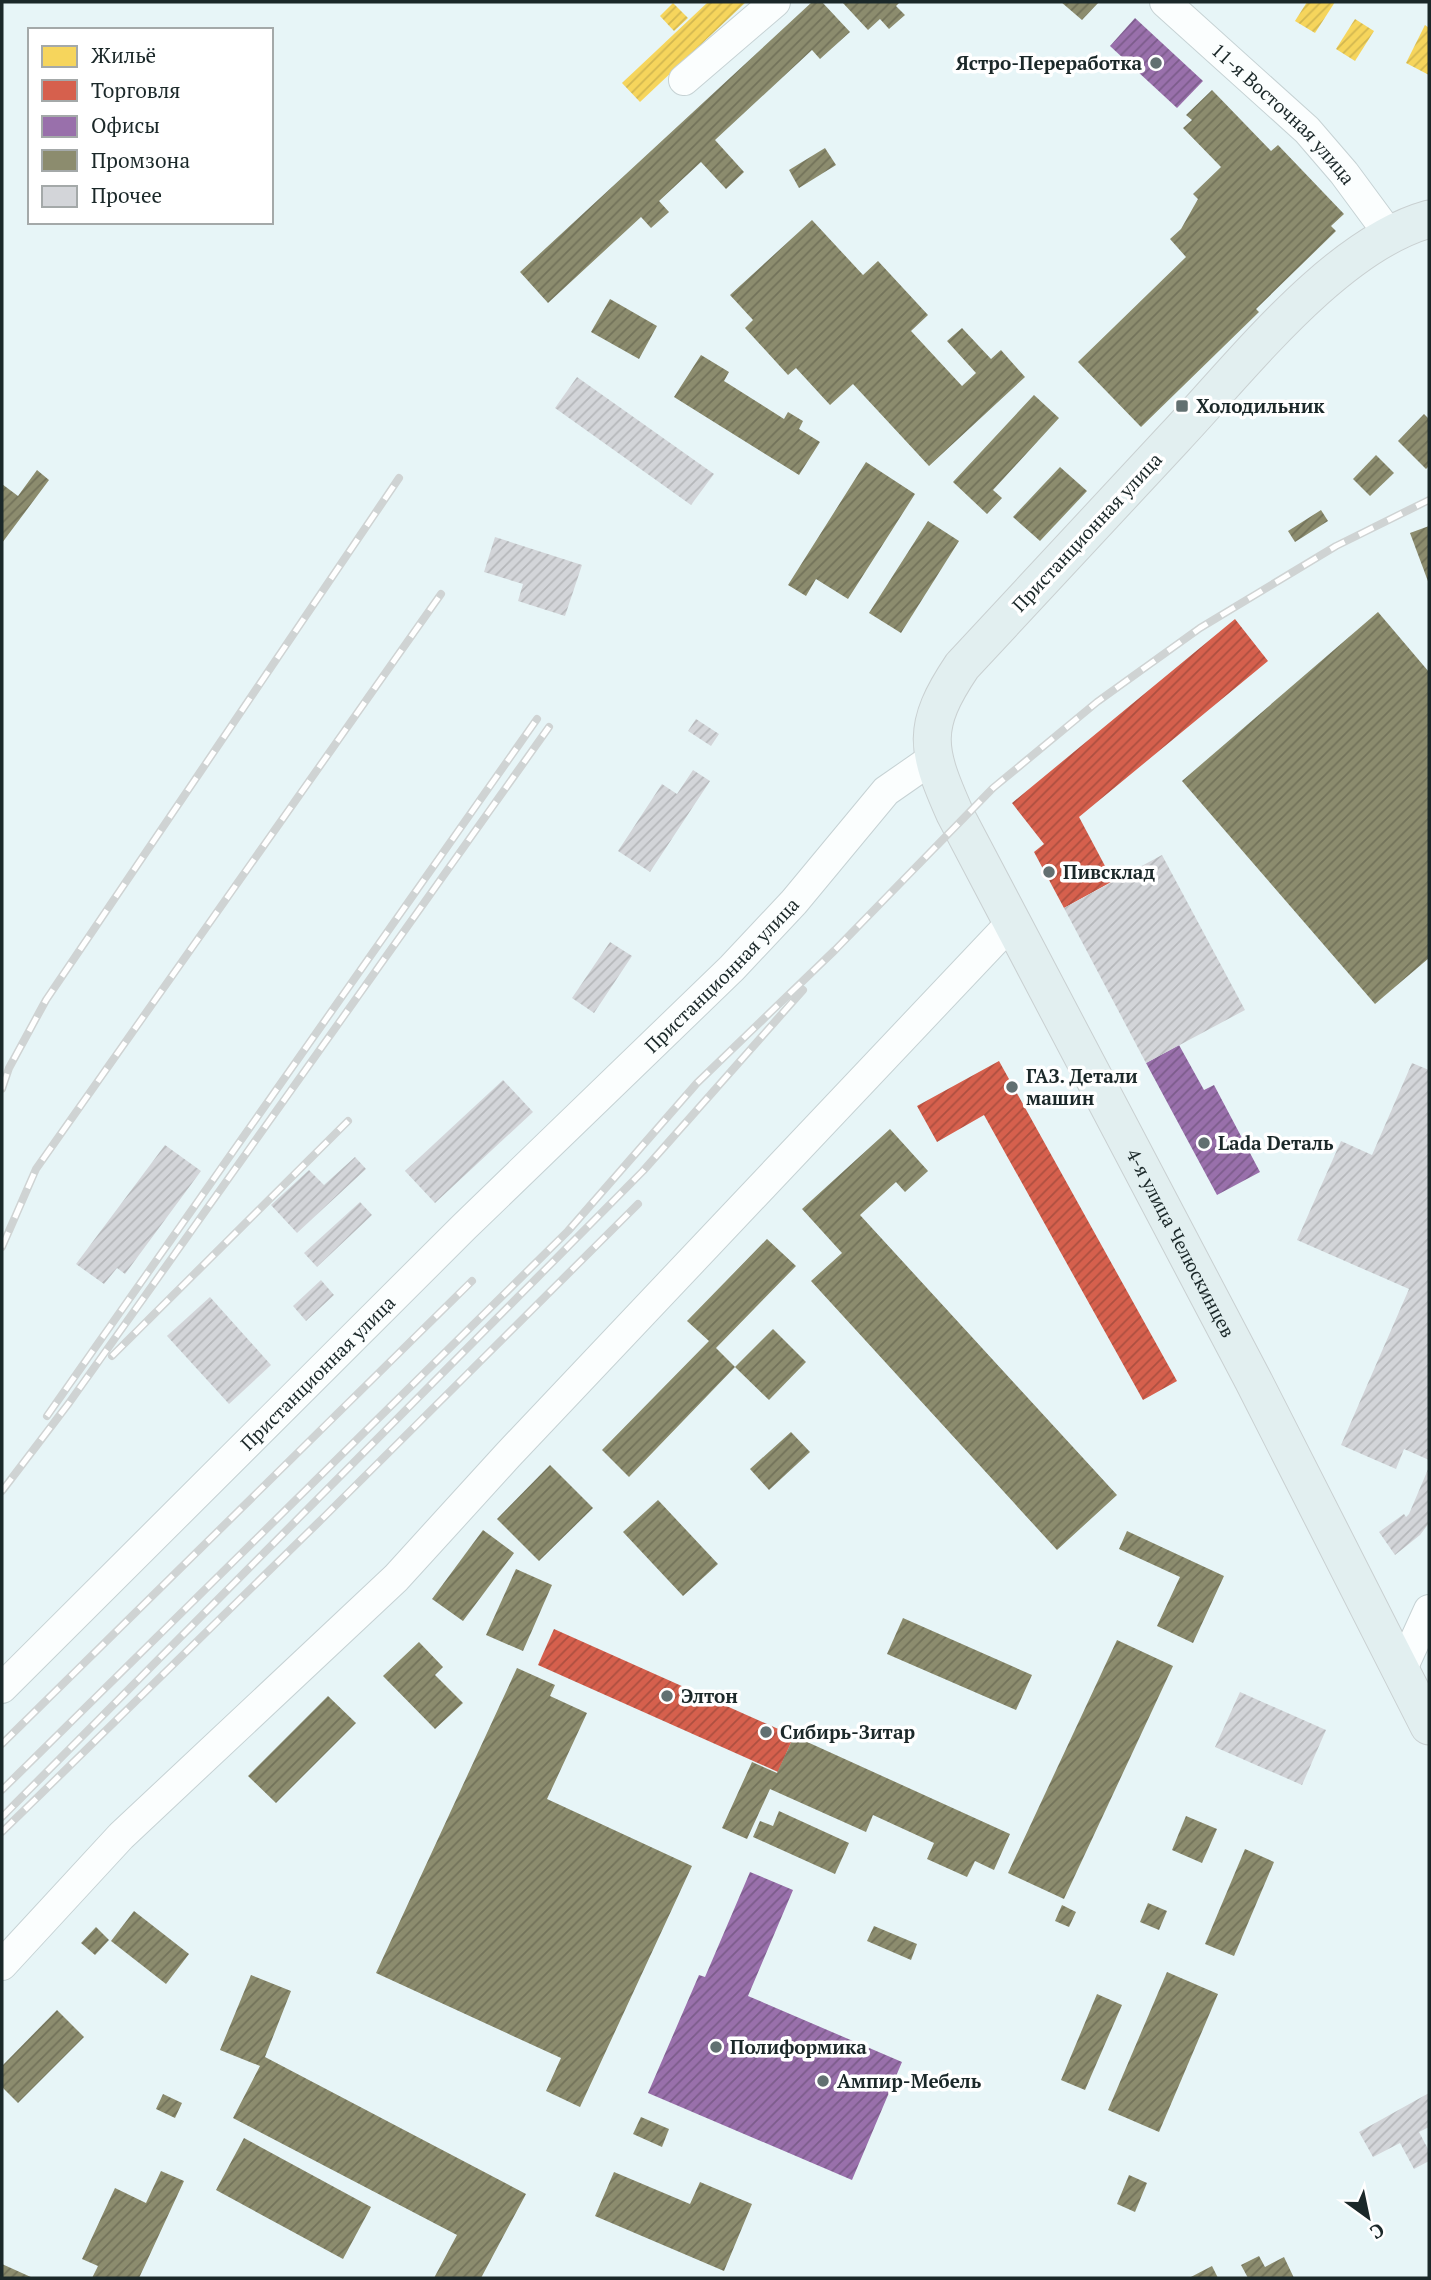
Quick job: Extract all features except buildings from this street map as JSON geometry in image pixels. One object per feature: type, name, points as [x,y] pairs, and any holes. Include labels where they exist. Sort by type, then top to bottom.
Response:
[{"type":"main road","name":"Пристанционная улица","points":[[932,759],[931,731],[940,698],[962,666],[1310,295],[1353,257],[1416,218]]},
{"type":"main road","name":"4-я улица Челюскинцев","points":[[932,759],[955,814],[1253,1380],[1429,1726]]},
{"type":"street","points":[[684,80],[775,2]]},
{"type":"street","name":"11-я Восточная улица","points":[[1166,2],[1307,130],[1344,173],[1416,218]]},
{"type":"street","name":"Пристанционная улица","points":[[2,1688],[464,1227],[732,968],[794,902],[887,790],[932,759]]},
{"type":"street","points":[[2,1965],[121,1836],[396,1578],[508,1455],[1012,922]]},
{"type":"street","points":[[1401,1671],[1429,1610]]},
{"type":"railway","points":[[2,1089],[9,1068],[46,1000],[399,478]]},
{"type":"railway","points":[[2,1790],[568,1231],[697,1083],[835,950],[993,788],[1097,702],[1200,628],[1336,546],[1429,500]]},
{"type":"railway","points":[[2,1247],[36,1169],[441,594]]},
{"type":"railway","points":[[47,1416],[537,719]]},
{"type":"railway","points":[[2,1491],[69,1403],[549,727]]},
{"type":"railway","points":[[2,1817],[643,1171],[803,990]]},
{"type":"railway","points":[[112,1356],[348,1121]]},
{"type":"railway","points":[[2,1832],[638,1204]]},
{"type":"railway","points":[[2,1744],[472,1281]]},
{"type":"place","name":"Ястро-Переработка","points":[[1156,63]]},
{"type":"place","name":"Холодильник","points":[[1182,406]]},
{"type":"place","name":"Пивсклад","points":[[1049,872]]},
{"type":"place","name":"ГАЗ. Детали машин","points":[[1012,1087]]},
{"type":"place","name":"Lada Dеталь","points":[[1204,1143]]},
{"type":"place","name":"Элтон","points":[[667,1696]]},
{"type":"place","name":"Сибирь-Зитар","points":[[766,1732]]},
{"type":"place","name":"Полиформика","points":[[716,2047]]},
{"type":"place","name":"Ампир-Мебель","points":[[823,2081]]}]
